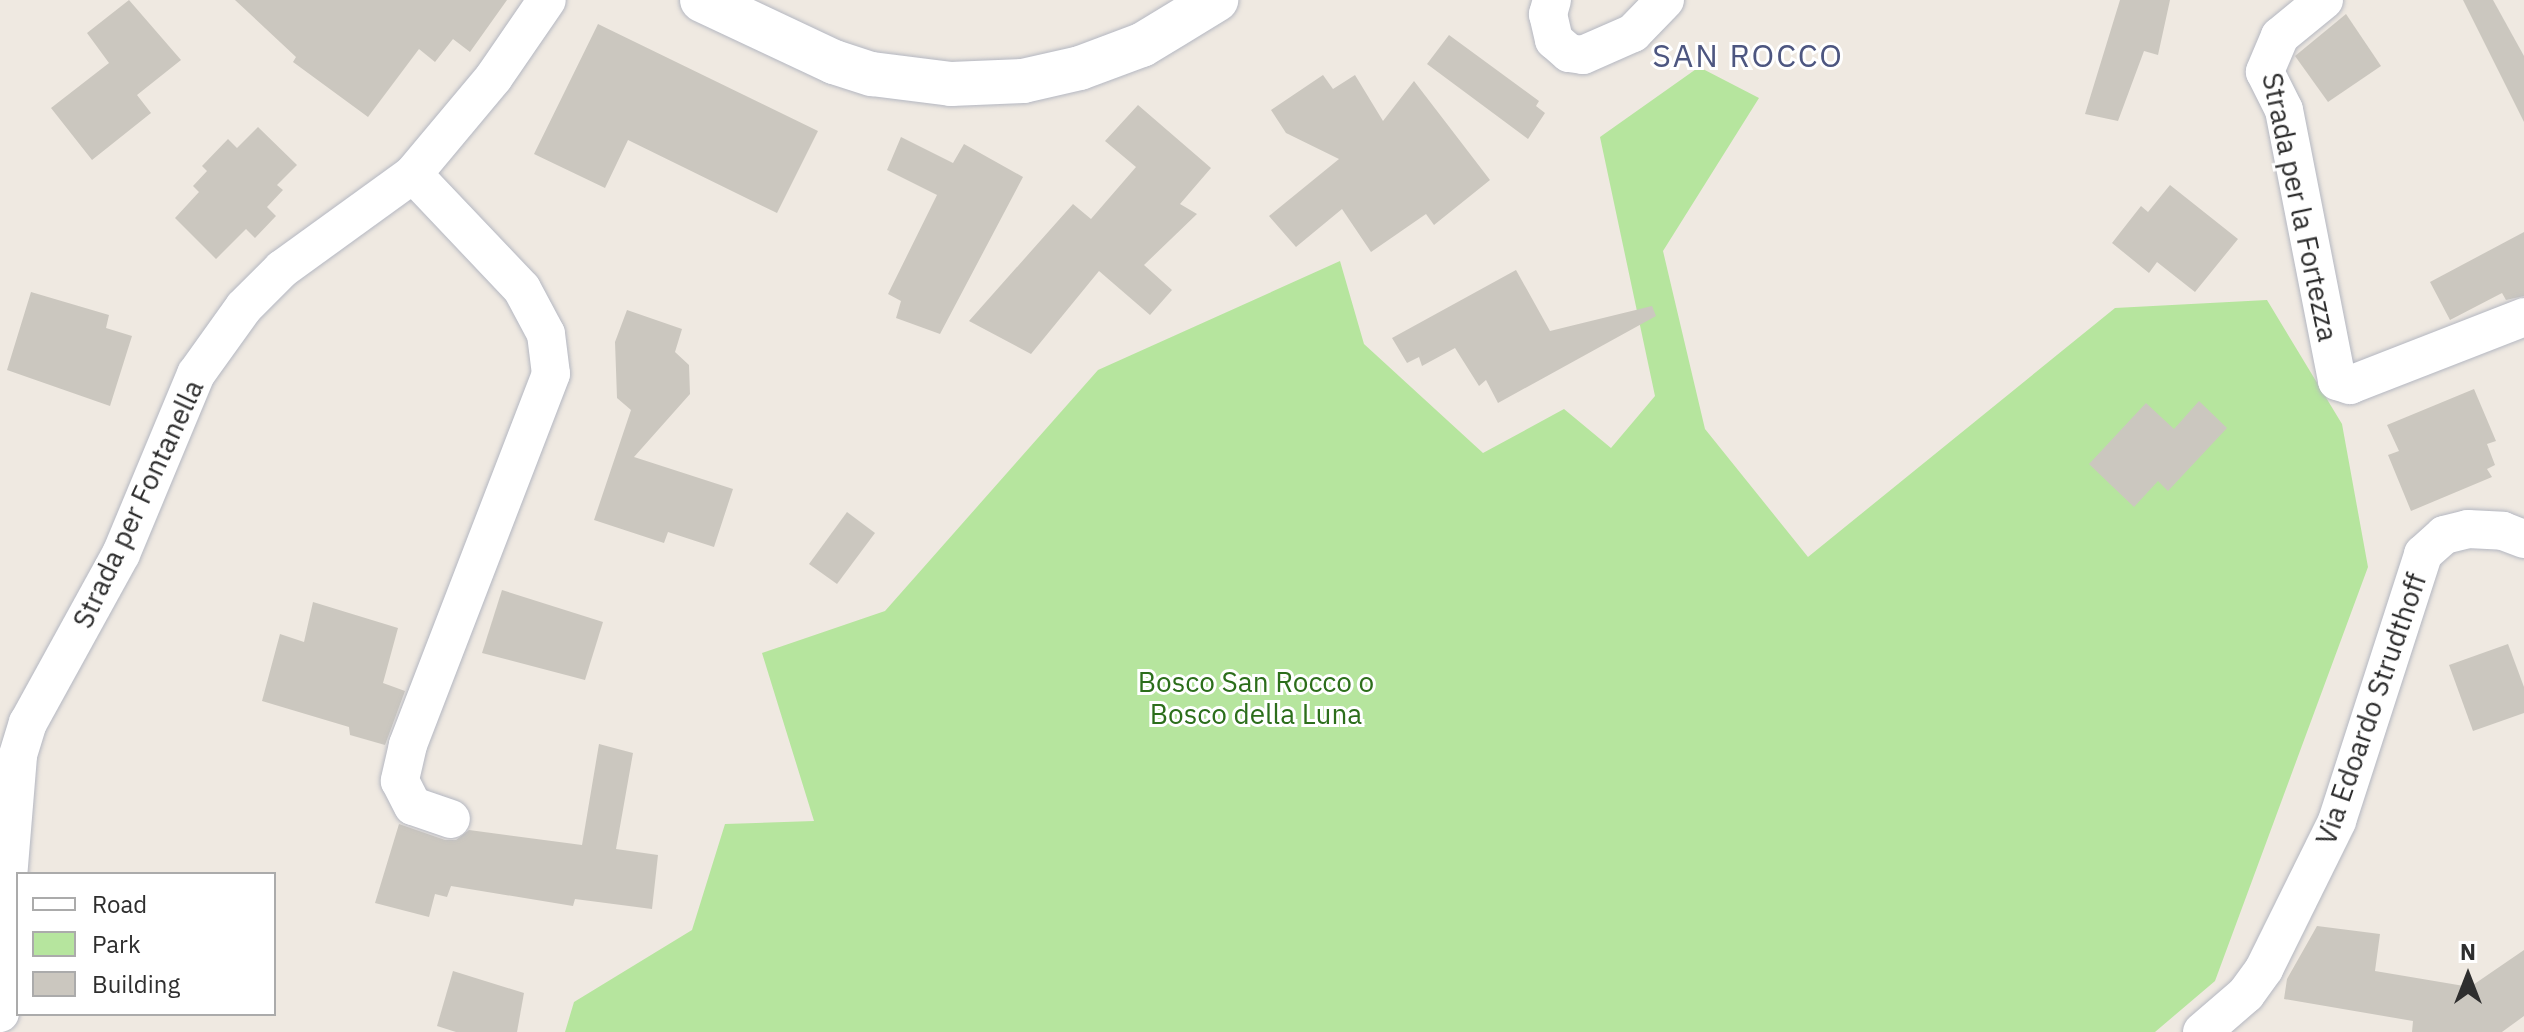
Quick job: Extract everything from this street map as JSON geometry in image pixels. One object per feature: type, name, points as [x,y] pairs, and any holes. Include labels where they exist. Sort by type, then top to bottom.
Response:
[{"type":"main road","points":[[702,0],[797,46],[872,74],[986,84],[1048,77],[1110,58],[1177,27],[1216,0]]},
{"type":"street","name":"Strada per Fontanella","points":[[0,1013],[8,964],[7,890],[18,755],[28,723],[121,554],[196,374],[244,307],[282,269],[413,174],[494,77],[547,0]]},
{"type":"street","points":[[1552,0],[1548,14],[1554,40],[1569,53],[1583,55],[1633,33],[1665,0]]},
{"type":"street","name":"Strada per la Fortezza","points":[[2324,0],[2280,36],[2265,72],[2284,110],[2337,381],[2350,385],[2524,317]]},
{"type":"street","points":[[413,174],[522,289],[546,334],[551,374],[408,745],[400,781],[413,806],[451,819]]},
{"type":"street","name":"Via Edoardo Strudthoff","points":[[2202,1032],[2246,994],[2264,969],[2337,821],[2423,554],[2444,535],[2468,529],[2503,531],[2524,539]]},
{"type":"green space","name":"Bosco San Rocco o Bosco della Luna","points":[[1699,67],[1759,98],[1663,251],[1705,429],[1808,557],[2115,308],[2267,300],[2342,424],[2368,567],[2215,981],[2155,1032],[565,1032],[574,1002],[692,930],[725,824],[814,821],[762,653],[885,611],[1098,370],[1340,261],[1364,344],[1483,453],[1564,409],[1611,448],[1655,396],[1600,137]]},
{"type":"building","points":[[129,0],[181,60],[137,95],[151,113],[92,160],[51,108],[109,63],[87,33]]},
{"type":"building","points":[[235,0],[507,0],[470,52],[453,39],[435,62],[419,49],[368,117],[293,62],[296,57]]},
{"type":"building","points":[[2120,0],[2170,0],[2158,55],[2144,51],[2118,121],[2085,114]]},
{"type":"building","points":[[2463,0],[2493,0],[2524,56],[2524,122]]},
{"type":"building","points":[[2346,14],[2381,66],[2328,102],[2295,56]]},
{"type":"building","points":[[598,24],[818,131],[777,213],[628,140],[605,188],[534,154]]},
{"type":"building","points":[[1449,35],[1539,101],[1536,106],[1545,113],[1528,139],[1427,64]]},
{"type":"building","points":[[1323,75],[1333,89],[1355,75],[1383,121],[1414,81],[1490,180],[1434,225],[1426,214],[1371,252],[1342,209],[1296,247],[1269,216],[1339,159],[1286,133],[1271,110]]},
{"type":"building","points":[[1138,105],[1211,168],[1180,204],[1197,214],[1144,265],[1172,290],[1150,315],[1099,271],[1031,354],[969,321],[1073,204],[1091,219],[1136,167],[1105,141]]},
{"type":"building","points":[[258,127],[297,165],[277,185],[283,190],[267,207],[276,216],[255,238],[246,229],[216,259],[175,218],[199,192],[193,186],[207,171],[202,166],[228,139],[237,148]]},
{"type":"building","points":[[901,137],[953,163],[964,144],[1023,177],[940,334],[896,318],[901,301],[888,294],[937,195],[887,170]]},
{"type":"building","points":[[2170,185],[2238,239],[2195,292],[2157,262],[2149,273],[2112,243],[2141,206],[2148,212]]},
{"type":"building","points":[[2524,232],[2524,296],[2506,300],[2502,293],[2450,320],[2430,282]]},
{"type":"building","points":[[1516,270],[1550,331],[1652,306],[1656,316],[1498,403],[1486,380],[1479,386],[1455,348],[1422,366],[1419,357],[1407,363],[1392,338]]},
{"type":"building","points":[[31,292],[109,315],[106,328],[132,336],[110,406],[7,370]]},
{"type":"building","points":[[627,310],[682,329],[675,352],[689,365],[690,394],[634,457],[733,489],[714,547],[668,532],[664,543],[594,520],[631,410],[617,398],[615,342]]},
{"type":"building","points":[[2474,389],[2496,441],[2487,444],[2495,465],[2487,469],[2492,477],[2411,511],[2388,455],[2399,451],[2387,425]]},
{"type":"building","points":[[2199,401],[2227,428],[2168,491],[2158,481],[2134,507],[2089,464],[2146,403],[2174,429]]},
{"type":"building","points":[[847,512],[875,533],[837,584],[809,564]]},
{"type":"building","points":[[502,590],[603,622],[585,680],[482,653]]},
{"type":"building","points":[[313,602],[398,628],[383,683],[405,691],[385,745],[350,735],[349,727],[262,701],[280,634],[304,642]]},
{"type":"building","points":[[2508,644],[2524,687],[2524,713],[2473,731],[2449,665]]},
{"type":"building","points":[[599,744],[633,753],[616,849],[658,855],[652,909],[575,899],[573,906],[451,886],[447,897],[435,894],[429,917],[375,903],[399,824],[445,840],[456,840],[469,830],[582,845]]},
{"type":"building","points":[[2317,926],[2380,934],[2375,971],[2470,987],[2524,950],[2524,1016],[2502,1032],[2412,1032],[2413,1021],[2284,999],[2287,979]]},
{"type":"building","points":[[453,971],[524,993],[517,1032],[456,1032],[437,1026]]},
{"type":"district","name":"SAN ROCCO","points":[[1748,55]]}]
